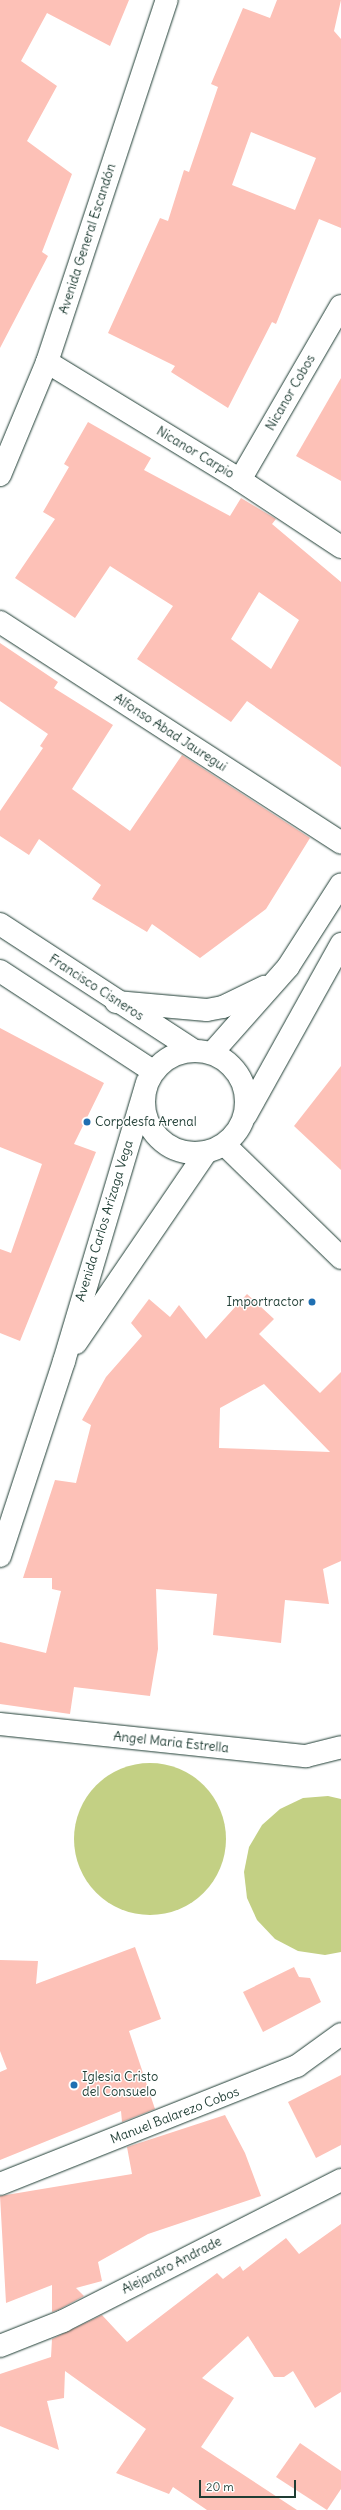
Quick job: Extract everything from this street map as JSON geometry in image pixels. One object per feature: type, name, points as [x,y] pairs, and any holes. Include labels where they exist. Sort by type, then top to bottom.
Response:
[{"type":"street","name":"Avenida General Escandón","points":[[0,476],[47,362],[168,0]]},
{"type":"street","name":"Nicanor Cobos","points":[[240,480],[341,306]]},
{"type":"street","name":"Nicanor Carpio","points":[[47,362],[240,480],[341,547]]},
{"type":"street","name":"Alfonso Abad Jauregui","points":[[0,622],[341,843]]},
{"type":"street","points":[[203,1052],[288,967],[341,884]]},
{"type":"street","name":"Francisco Cisneros","points":[[0,924],[116,1002],[203,1052]]},
{"type":"street","points":[[244,1118],[246,1098],[241,1079],[229,1063],[203,1052],[171,1056],[150,1077],[145,1118],[158,1140],[180,1153],[215,1149],[237,1133],[341,944]]},
{"type":"street","points":[[116,1002],[180,1010],[223,1007],[266,986],[288,967]]},
{"type":"street","points":[[0,970],[150,1077]]},
{"type":"street","name":"Avenida Carlos Arízaga Vega","points":[[0,1556],[64,1360],[150,1077]]},
{"type":"street","points":[[215,1149],[341,1258]]},
{"type":"street","name":"Avenida Carlos Arízaga Vega","points":[[64,1360],[215,1149]]},
{"type":"street","name":"Angel Maria Estrella","points":[[0,1724],[306,1756],[341,1747]]},
{"type":"street","name":"Manuel Balarezo Cobos","points":[[0,2184],[298,2066],[341,2034]]},
{"type":"street","name":"Alejandro Andrade","points":[[0,2346],[63,2321],[341,2180]]},
{"type":"green space","points":[[150,1763],[165,1765],[186,1772],[208,1791],[217,1803],[220,1810],[226,1839],[224,1854],[217,1875],[198,1897],[186,1906],[179,1909],[150,1915],[135,1913],[114,1906],[92,1887],[83,1875],[80,1868],[74,1839],[76,1824],[83,1803],[102,1781],[114,1772],[121,1769]]},
{"type":"green space","points":[[328,1796],[341,1799],[341,1952],[325,1955],[298,1951],[275,1939],[257,1920],[247,1898],[244,1872],[249,1847],[262,1825],[280,1809],[303,1798]]},
{"type":"building","points":[[0,0],[129,0],[110,46],[47,13],[21,61],[57,86],[27,141],[72,174],[42,252],[48,256],[0,348]]},
{"type":"building","points":[[277,0],[341,0],[334,31],[341,39],[341,228],[319,219],[276,324],[272,322],[228,408],[171,372],[175,366],[108,333],[160,218],[168,221],[184,170],[189,172],[218,87],[211,84],[243,8],[270,18]],"holes":[[[251,132],[316,158],[295,210],[232,185]]]},
{"type":"building","points":[[341,378],[341,481],[296,456]]},
{"type":"building","points":[[88,422],[151,458],[144,470],[230,516],[241,498],[276,519],[272,524],[341,582],[341,767],[247,701],[231,722],[137,659],[173,606],[110,566],[75,618],[15,578],[55,519],[43,512],[69,467],[64,464]],"holes":[[[259,592],[299,620],[271,669],[231,639]]]},
{"type":"building","points":[[0,643],[58,682],[54,688],[113,725],[72,789],[130,831],[182,755],[310,838],[266,909],[200,958],[152,924],[147,932],[92,899],[101,885],[39,839],[29,855],[0,836],[0,811],[43,748],[40,746],[48,734],[0,701]]},
{"type":"building","points":[[0,1028],[104,1083],[74,1144],[96,1152],[20,1341],[0,1333],[0,1249],[11,1253],[42,1164],[0,1147]]},
{"type":"building","points":[[341,1066],[341,1170],[294,1126]]},
{"type":"building","points":[[247,1294],[274,1319],[259,1334],[320,1393],[341,1372],[341,1561],[323,1569],[329,1604],[285,1600],[281,1643],[213,1635],[217,1594],[156,1589],[158,1649],[150,1696],[74,1687],[70,1714],[0,1704],[0,1642],[46,1653],[61,1591],[52,1589],[52,1578],[23,1578],[55,1480],[76,1483],[91,1425],[82,1420],[106,1377],[142,1336],[131,1323],[149,1299],[170,1317],[179,1305],[206,1339]],"holes":[[[264,1384],[330,1452],[219,1448],[220,1408]]]},
{"type":"building","points":[[135,1947],[161,2019],[129,2031],[155,2109],[122,2122],[121,2111],[0,2160],[0,2072],[7,2069],[0,2051],[0,1960],[38,1961],[36,1984]]},
{"type":"building","points":[[294,1967],[299,1977],[310,1978],[321,2002],[263,2032],[243,1992]]},
{"type":"building","points":[[341,2075],[341,2145],[316,2158],[288,2102]]},
{"type":"building","points":[[225,2115],[245,2153],[261,2196],[148,2234],[98,2262],[102,2281],[76,2288],[84,2296],[58,2310],[52,2312],[52,2285],[6,2303],[0,2196],[132,2174],[127,2147]]},
{"type":"building","points":[[341,2224],[341,2392],[315,2408],[293,2371],[284,2377],[274,2377],[248,2336],[202,2378],[234,2398],[201,2447],[297,2510],[207,2510],[173,2487],[169,2494],[116,2473],[146,2429],[65,2371],[64,2398],[47,2401],[59,2450],[0,2426],[0,2374],[51,2357],[52,2339],[102,2315],[127,2342],[217,2273],[223,2279],[240,2266],[243,2271],[286,2238],[299,2254]]},
{"type":"building","points":[[300,2443],[341,2471],[341,2489],[327,2510],[276,2477]]},
{"type":"place","name":"Corpdesfa Arenal","points":[[87,1122]]},
{"type":"place","name":"Importractor","points":[[312,1302]]},
{"type":"place","name":"Iglesia Cristo del Consuelo","points":[[74,2085]]}]
